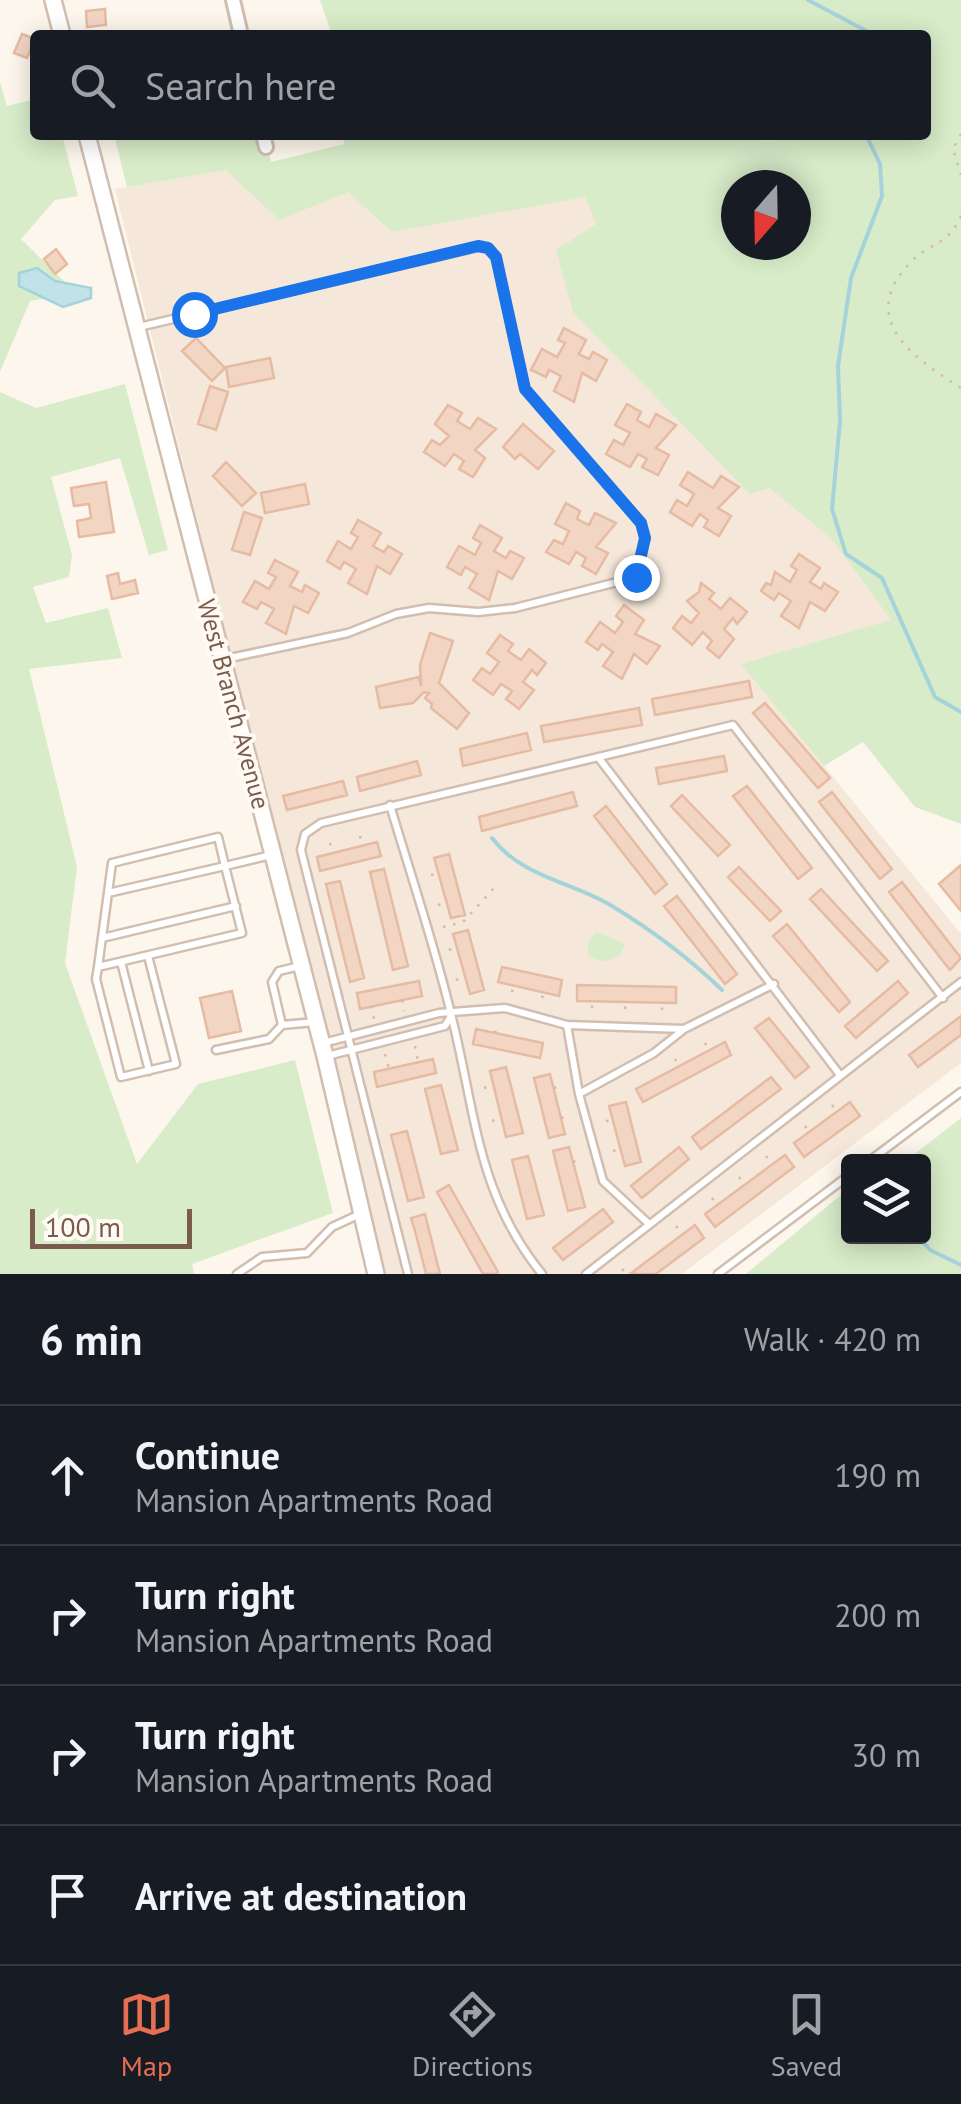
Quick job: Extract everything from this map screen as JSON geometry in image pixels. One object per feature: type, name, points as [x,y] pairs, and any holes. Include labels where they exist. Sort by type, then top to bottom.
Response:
[{"type":"street","points":[[53,0],[61,30]]},
{"type":"street","points":[[232,0],[239,30]]},
{"type":"street","name":"West Branch Avenue","points":[[88,140],[316,1022],[376,1274]]},
{"type":"lane","points":[[138,327],[478,246],[488,248],[496,257],[530,400],[596,467],[641,523],[645,538],[636,577],[515,608],[478,612],[429,608],[396,614],[348,632],[222,660]]},
{"type":"lane","points":[[408,1274],[302,850],[305,834],[320,823],[733,725],[943,998]]},
{"type":"lane","points":[[598,757],[774,984],[840,1076]]},
{"type":"lane","points":[[390,805],[452,1015],[494,1200],[509,1232],[542,1274]]},
{"type":"lane","points":[[98,968],[242,933],[218,837],[112,863],[96,979],[121,1078],[176,1064],[148,956]]},
{"type":"lane","points":[[108,894],[273,855]]},
{"type":"lane","points":[[102,938],[236,906]]},
{"type":"lane","points":[[121,962],[149,1070]]},
{"type":"lane","points":[[282,1024],[274,976],[300,966]]},
{"type":"lane","points":[[586,1274],[961,982]]},
{"type":"lane","points":[[579,1094],[654,1053],[684,1029],[774,984]]},
{"type":"lane","points":[[323,1050],[349,1036],[440,1013],[505,1008],[567,1024],[684,1029]]},
{"type":"lane","points":[[323,1050],[353,1050],[444,1026],[452,1015]]},
{"type":"lane","points":[[216,1050],[270,1039],[282,1024],[316,1022]]},
{"type":"lane","points":[[567,1024],[579,1094],[603,1181],[649,1224]]},
{"type":"lane","points":[[879,1154],[961,1092]]},
{"type":"lane","points":[[718,1274],[841,1181]]},
{"type":"lane","points":[[237,1274],[262,1257],[308,1253],[332,1227],[362,1214]]},
{"type":"path","points":[[961,134],[953,149],[961,175]]},
{"type":"path","points":[[961,216],[952,235],[910,262],[889,302],[893,334],[909,352],[961,388]]},
{"type":"path","points":[[360,836],[362,846]]},
{"type":"path","points":[[330,843],[332,853]]},
{"type":"path","points":[[431,875],[438,873]]},
{"type":"path","points":[[444,927],[463,922],[496,886]]},
{"type":"path","points":[[438,905],[447,902]]},
{"type":"path","points":[[449,950],[457,948]]},
{"type":"path","points":[[456,980],[465,977]]},
{"type":"path","points":[[512,992],[514,986]]},
{"type":"path","points":[[542,998],[544,992]]},
{"type":"path","points":[[402,1000],[404,1012]]},
{"type":"path","points":[[592,1001],[592,1008]]},
{"type":"path","points":[[626,1002],[626,1009]]},
{"type":"path","points":[[662,1002],[662,1010]]},
{"type":"path","points":[[372,1006],[374,1019]]},
{"type":"path","points":[[495,1033],[497,1025]]},
{"type":"path","points":[[705,1042],[709,1050]]},
{"type":"path","points":[[415,1046],[418,1062]]},
{"type":"path","points":[[384,1054],[389,1069]]},
{"type":"path","points":[[675,1059],[679,1066]]},
{"type":"path","points":[[484,1088],[493,1086]]},
{"type":"path","points":[[554,1088],[560,1086]]},
{"type":"path","points":[[832,1104],[837,1112]]},
{"type":"path","points":[[561,1118],[568,1116]]},
{"type":"path","points":[[492,1121],[502,1118]]},
{"type":"path","points":[[606,1121],[613,1120]]},
{"type":"path","points":[[805,1126],[810,1132]]},
{"type":"path","points":[[613,1151],[620,1150]]},
{"type":"path","points":[[766,1156],[772,1164]]},
{"type":"path","points":[[574,1162],[580,1160]]},
{"type":"path","points":[[739,1177],[745,1185]]},
{"type":"path","points":[[712,1198],[718,1205]]},
{"type":"path","points":[[676,1226],[682,1235]]},
{"type":"path","points":[[622,1268],[626,1274]]},
{"type":"shaded area","points":[[226,169],[279,220],[349,191],[598,195],[769,488],[832,538],[892,621],[742,665],[961,934],[961,1063],[682,1274],[384,1274],[115,189]]},
{"type":"green space","points":[[320,0],[961,0],[961,824],[915,807],[863,742],[824,766],[741,664],[891,620],[831,538],[769,488],[750,494],[573,312],[556,250],[596,224],[585,197],[392,232],[348,192],[279,220],[226,170],[127,187],[115,140],[266,140],[271,162],[344,144],[344,140],[931,140],[931,30],[330,30]]},
{"type":"green space","points":[[0,82],[7,106],[30,100],[30,140],[63,140],[78,196],[55,200],[21,239],[76,293],[30,301],[0,372]]},
{"type":"green space","points":[[125,384],[168,550],[149,555],[120,458],[51,477],[72,555],[69,577],[33,587],[46,623],[108,608],[122,658],[29,669],[77,867],[65,963],[137,1164],[198,1084],[295,1060],[333,1213],[192,1264],[194,1274],[0,1274],[0,392],[36,408]]},
{"type":"green space","points":[[597,932],[625,944],[620,956],[603,962],[588,955],[588,942]]},
{"type":"green space","points":[[961,1118],[961,1274],[746,1274],[841,1195],[841,1244],[931,1244],[931,1154],[915,1154]]},
{"type":"water","points":[[37,268],[55,281],[91,288],[91,298],[63,307],[19,286],[19,273]]},
{"type":"building","points":[[105,9],[106,25],[87,27],[86,11]]},
{"type":"building","points":[[22,34],[30,37],[27,58],[14,53]]},
{"type":"building","points":[[56,249],[67,264],[55,274],[44,259]]},
{"type":"building","points":[[564,328],[586,340],[579,354],[589,359],[593,352],[607,360],[596,381],[582,373],[574,402],[554,391],[561,376],[549,370],[546,377],[531,370],[542,349],[557,357],[565,343],[558,340]]},
{"type":"building","points":[[196,338],[225,368],[212,381],[182,351]]},
{"type":"building","points":[[270,358],[274,378],[229,387],[226,367]]},
{"type":"building","points":[[210,386],[228,392],[216,430],[198,424]]},
{"type":"building","points":[[627,404],[641,412],[637,420],[649,427],[656,414],[676,425],[656,448],[669,455],[658,475],[642,467],[647,459],[638,454],[630,467],[606,454],[614,440],[623,445],[630,433],[615,425]]},
{"type":"building","points":[[448,405],[462,413],[457,421],[470,429],[478,418],[496,429],[475,450],[485,458],[473,477],[459,469],[464,461],[454,454],[445,466],[424,452],[432,440],[440,445],[449,436],[435,424]]},
{"type":"building","points":[[523,424],[554,451],[538,469],[520,454],[515,459],[503,447]]},
{"type":"building","points":[[226,462],[256,493],[242,506],[213,476]]},
{"type":"building","points":[[688,472],[713,488],[721,476],[739,487],[718,508],[731,516],[719,536],[704,527],[708,520],[700,514],[692,526],[670,512],[677,500],[687,506],[694,494],[680,485]]},
{"type":"building","points":[[106,482],[114,532],[79,537],[77,521],[91,518],[89,504],[74,506],[71,488]]},
{"type":"building","points":[[305,484],[309,504],[265,513],[261,493]]},
{"type":"building","points":[[566,503],[580,511],[577,519],[589,525],[595,513],[616,523],[596,547],[608,553],[596,574],[582,566],[586,558],[576,552],[569,564],[546,552],[554,540],[563,544],[569,531],[555,524]]},
{"type":"building","points":[[244,512],[262,518],[250,555],[232,550]]},
{"type":"building","points":[[358,520],[381,533],[373,546],[384,552],[388,546],[402,554],[390,574],[377,566],[367,594],[348,583],[356,569],[344,562],[340,569],[327,561],[338,541],[351,549],[358,537],[351,533]]},
{"type":"building","points":[[480,525],[502,538],[494,551],[506,558],[510,551],[524,558],[512,579],[498,571],[489,600],[469,588],[477,574],[465,567],[461,575],[447,567],[459,546],[475,555],[481,543],[473,538]]},
{"type":"building","points":[[799,554],[820,568],[810,582],[821,589],[824,583],[838,592],[825,611],[810,602],[799,628],[781,616],[791,601],[779,593],[774,600],[761,591],[766,583],[771,585],[775,572],[790,582],[797,570],[791,566]]},
{"type":"building","points":[[275,560],[298,572],[290,586],[302,592],[305,585],[319,593],[308,613],[294,606],[286,634],[266,623],[274,609],[261,602],[257,609],[243,602],[255,581],[269,589],[276,577],[268,573]]},
{"type":"building","points":[[118,573],[120,584],[135,580],[138,593],[112,599],[107,576]]},
{"type":"building","points":[[701,583],[714,593],[709,599],[721,609],[730,598],[747,612],[737,624],[733,618],[724,629],[734,639],[719,658],[707,648],[712,641],[703,632],[692,645],[673,628],[682,616],[691,623],[699,613],[687,601],[699,592]]},
{"type":"building","points":[[624,605],[644,620],[635,634],[660,646],[647,664],[634,654],[622,679],[603,666],[613,652],[602,644],[598,650],[586,642],[600,622],[615,633],[623,622],[616,616]]},
{"type":"building","points":[[430,633],[453,641],[439,683],[469,713],[457,729],[431,708],[425,698],[429,693],[424,692],[413,703],[380,708],[376,687],[419,677],[421,686],[420,665]]},
{"type":"building","points":[[500,635],[513,644],[508,651],[521,660],[529,649],[546,663],[537,675],[532,670],[523,682],[534,690],[519,709],[506,699],[512,691],[501,684],[493,695],[473,680],[482,668],[490,674],[499,662],[487,653]]},
{"type":"building","points":[[749,681],[752,697],[655,715],[652,699]]},
{"type":"building","points":[[765,703],[830,778],[818,788],[753,713]]},
{"type":"building","points":[[639,708],[642,725],[544,742],[541,726]]},
{"type":"building","points":[[527,733],[531,750],[463,766],[460,749]]},
{"type":"building","points":[[724,756],[727,771],[659,784],[656,768]]},
{"type":"building","points":[[417,761],[421,775],[360,791],[357,777]]},
{"type":"building","points":[[343,781],[347,795],[287,810],[283,796]]},
{"type":"building","points":[[747,786],[812,868],[798,879],[733,796]]},
{"type":"building","points":[[573,792],[577,806],[482,831],[479,817]]},
{"type":"building","points":[[832,792],[892,869],[880,879],[819,802]]},
{"type":"building","points":[[682,795],[730,845],[718,856],[671,806]]},
{"type":"building","points":[[606,806],[667,884],[655,894],[594,816]]},
{"type":"building","points":[[377,842],[381,856],[320,871],[317,857]]},
{"type":"building","points":[[449,854],[465,915],[451,918],[434,858]]},
{"type":"building","points":[[961,865],[961,911],[939,884]]},
{"type":"building","points":[[739,867],[781,911],[770,921],[728,877]]},
{"type":"building","points":[[384,869],[408,966],[393,970],[370,872]]},
{"type":"building","points":[[340,881],[364,978],[350,982],[326,884]]},
{"type":"building","points":[[902,882],[961,958],[950,970],[889,892]]},
{"type":"building","points":[[821,889],[888,961],[877,971],[810,899]]},
{"type":"building","points":[[677,896],[737,974],[725,984],[664,906]]},
{"type":"building","points":[[787,924],[850,1002],[839,1012],[773,936]]},
{"type":"building","points":[[468,930],[484,990],[470,994],[453,934]]},
{"type":"building","points":[[502,967],[562,980],[559,996],[498,982]]},
{"type":"building","points":[[419,981],[422,996],[360,1009],[357,993]]},
{"type":"building","points":[[898,981],[908,993],[856,1038],[845,1026]]},
{"type":"building","points":[[577,985],[676,987],[676,1003],[577,1001]]},
{"type":"building","points":[[232,991],[241,1031],[209,1038],[200,998]]},
{"type":"building","points":[[961,1016],[961,1035],[918,1067],[909,1055]]},
{"type":"building","points":[[769,1018],[809,1067],[795,1078],[755,1028]]},
{"type":"building","points":[[476,1029],[543,1043],[540,1058],[473,1044]]},
{"type":"building","points":[[725,1042],[731,1055],[643,1102],[636,1089]]},
{"type":"building","points":[[433,1059],[436,1073],[377,1087],[374,1072]]},
{"type":"building","points":[[506,1067],[523,1133],[506,1137],[490,1071]]},
{"type":"building","points":[[550,1074],[565,1134],[549,1138],[534,1078]]},
{"type":"building","points":[[771,1077],[781,1089],[701,1149],[692,1137]]},
{"type":"building","points":[[441,1085],[458,1150],[441,1154],[425,1089]]},
{"type":"building","points":[[626,1102],[641,1162],[625,1166],[609,1106]]},
{"type":"building","points":[[850,1102],[860,1116],[804,1157],[794,1143]]},
{"type":"building","points":[[407,1131],[424,1197],[408,1201],[391,1135]]},
{"type":"building","points":[[569,1147],[585,1207],[568,1211],[553,1151]]},
{"type":"building","points":[[679,1147],[689,1159],[642,1198],[631,1186]]},
{"type":"building","points":[[785,1155],[794,1167],[715,1227],[705,1214]]},
{"type":"building","points":[[528,1156],[544,1215],[527,1219],[512,1160]]},
{"type":"building","points":[[449,1185],[498,1272],[495,1274],[483,1274],[437,1192]]},
{"type":"building","points":[[603,1209],[613,1222],[563,1260],[553,1248]]},
{"type":"building","points":[[425,1214],[440,1274],[426,1274],[411,1218]]},
{"type":"building","points":[[695,1225],[704,1238],[656,1274],[630,1274]]},
{"type":"waterway","points":[[808,0],[865,30]]},
{"type":"waterway","points":[[868,140],[880,164],[882,196],[851,278],[838,366],[840,421],[832,509],[846,554],[882,578],[935,697],[961,712]]},
{"type":"waterway","points":[[492,838],[533,871],[596,898],[642,925],[722,990]]},
{"type":"waterway","points":[[925,1244],[961,1265]]},
{"type":"route","points":[[194,314],[478,246],[488,248],[496,257],[530,400],[596,467],[641,523],[645,538],[636,577]]}]
